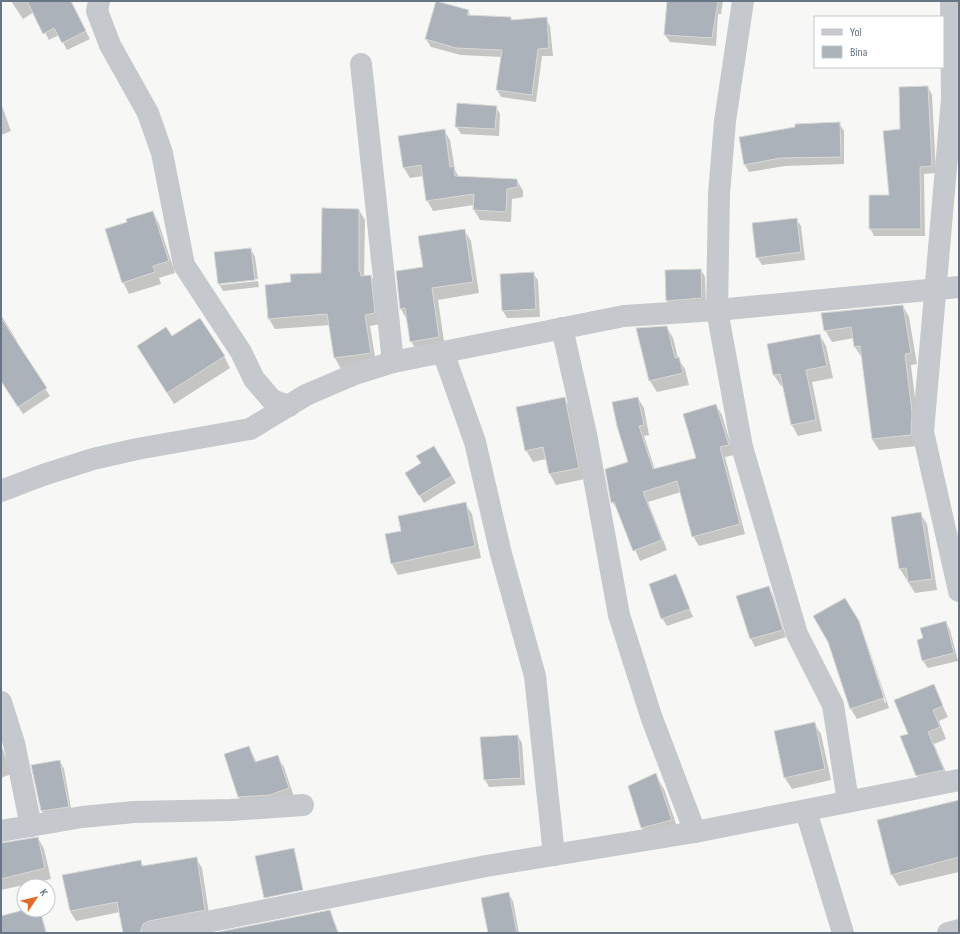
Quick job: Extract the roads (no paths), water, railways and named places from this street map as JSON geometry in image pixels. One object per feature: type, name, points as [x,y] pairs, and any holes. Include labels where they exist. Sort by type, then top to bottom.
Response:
[{"type":"street","points":[[99,1],[97,11],[110,45],[148,113],[162,153],[184,265],[241,352],[254,379],[272,400],[289,406]]},
{"type":"street","points":[[744,1],[725,121],[721,165],[717,310],[742,447],[797,634],[833,705],[848,801]]},
{"type":"street","points":[[951,1],[952,99],[922,432],[959,591]]},
{"type":"street","points":[[361,64],[393,362]]},
{"type":"street","points":[[1,491],[93,459],[137,449],[250,429],[306,395],[355,374],[393,362],[624,316],[717,310],[906,291],[934,291],[959,287]]},
{"type":"street","points":[[562,328],[586,434],[619,615],[651,716],[695,832]]},
{"type":"street","points":[[443,352],[475,442],[501,554],[535,676],[554,855]]},
{"type":"street","points":[[1,702],[14,743],[31,826]]},
{"type":"street","points":[[152,933],[486,866],[695,832],[959,780]]},
{"type":"street","points":[[1,831],[82,817],[134,812],[231,810],[304,805]]},
{"type":"street","points":[[806,811],[843,933]]},
{"type":"street","points":[[948,933],[959,930]]}]
